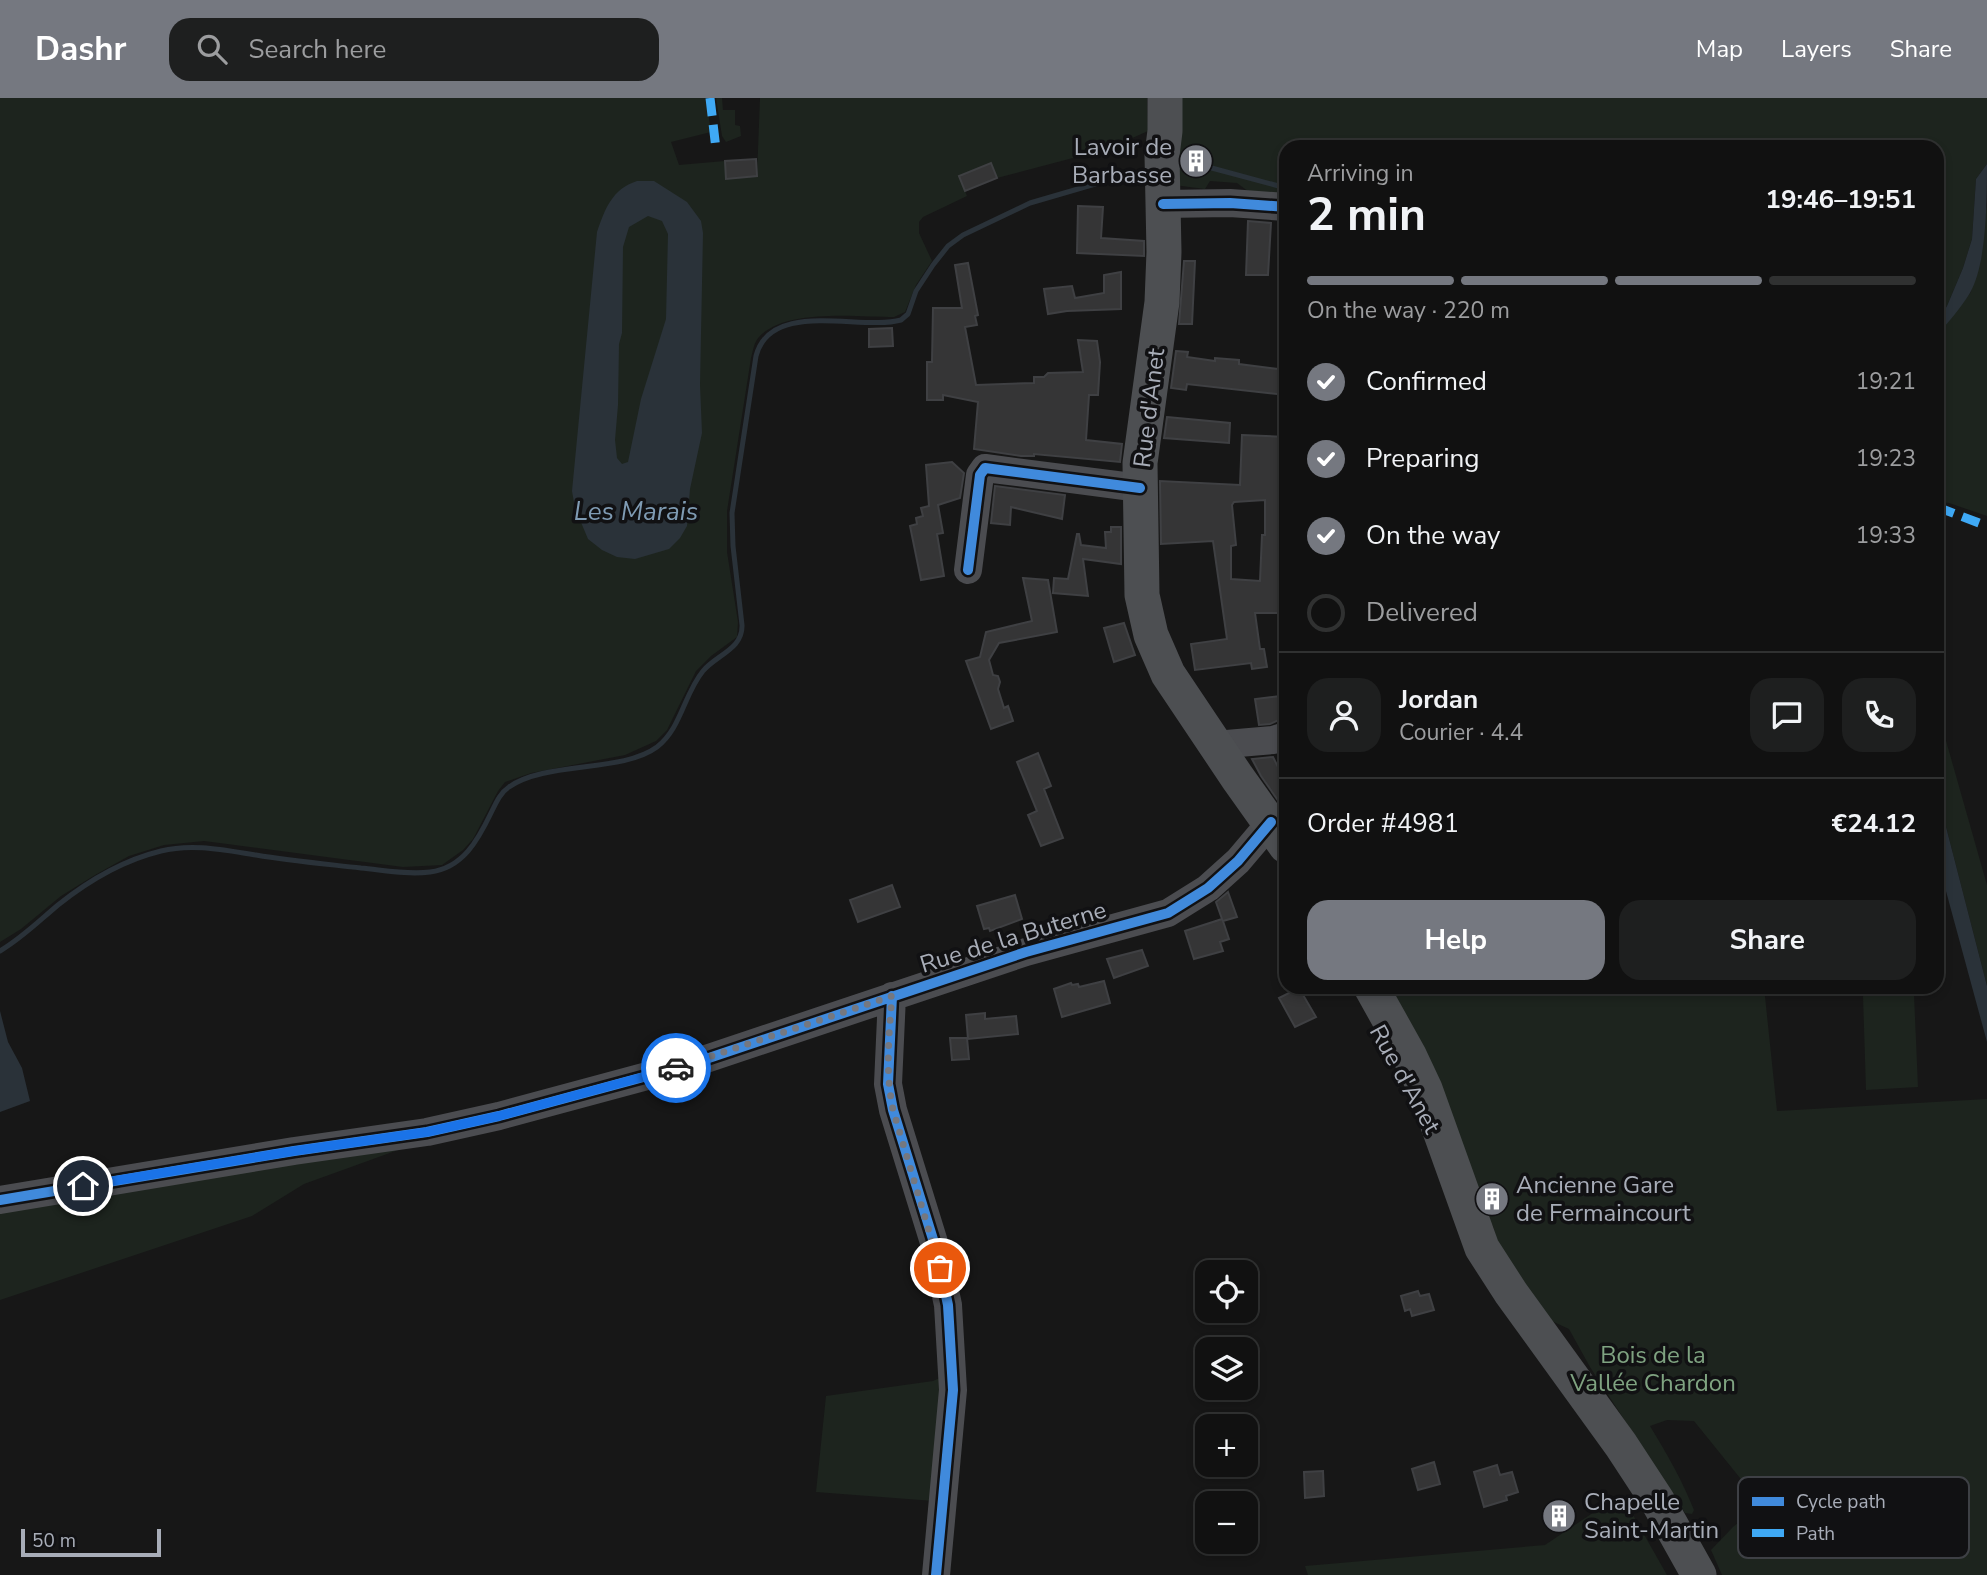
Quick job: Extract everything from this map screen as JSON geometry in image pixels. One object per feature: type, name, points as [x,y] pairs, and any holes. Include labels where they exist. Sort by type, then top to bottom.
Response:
[{"type":"main road","name":"Rue d'Anet","points":[[1165,98],[1161,302],[1140,457],[1141,583],[1151,635],[1168,674],[1274,833]]},
{"type":"main road","name":"Rue d'Anet","points":[[1358,994],[1454,1172]]},
{"type":"main road","name":"Rue d'Anet","points":[[1375,994],[1425,1088],[1474,1230],[1496,1271],[1621,1445],[1657,1500],[1699,1575]]},
{"type":"street","points":[[1162,181],[1230,203],[1279,206]]},
{"type":"street","points":[[968,570],[980,475],[985,468],[1140,488]]},
{"type":"street","points":[[1215,745],[1279,738]]},
{"type":"street","name":"Rue de la Buterne","points":[[0,1200],[461,1125],[688,1065],[1026,952],[1168,913],[1208,888],[1274,833]]},
{"type":"street","points":[[892,996],[888,1084],[893,1110],[936,1250],[948,1305],[953,1390],[936,1575]]},
{"type":"green space","points":[[0,98],[706,98],[711,132],[671,142],[679,165],[725,161],[726,179],[757,176],[760,98],[1147,98],[1148,131],[1130,139],[1128,149],[1088,154],[997,178],[991,163],[959,176],[967,196],[923,217],[919,222],[919,233],[932,261],[916,285],[905,312],[894,317],[804,318],[771,328],[757,339],[751,358],[727,511],[727,552],[738,622],[737,637],[696,671],[667,730],[656,741],[625,755],[531,773],[505,782],[473,839],[442,865],[403,867],[204,841],[164,845],[129,856],[95,875],[61,896],[21,929],[0,942]]},
{"type":"green space","points":[[716,98],[722,98],[723,110],[735,110],[735,125],[740,126],[741,136],[726,142],[722,136]]},
{"type":"green space","points":[[1174,98],[1987,98],[1987,164],[1976,179],[1972,239],[1963,268],[1944,310],[1944,140],[1279,140],[1279,197],[1249,192],[1237,183],[1210,181],[1205,189],[1174,185]]},
{"type":"green space","points":[[1987,205],[1987,516],[1944,503],[1944,327],[1971,292]]},
{"type":"green space","points":[[1944,734],[1987,885],[1987,986],[1944,819]]},
{"type":"green space","name":"Bois de la Vallée Chardon","points":[[1381,994],[1765,994],[1777,1111],[1987,1099],[1987,1575],[1722,1575],[1711,1550],[1738,1523],[1738,1558],[1969,1558],[1969,1477],[1739,1477],[1694,1421],[1667,1420],[1650,1426],[1674,1467],[1694,1510],[1692,1514],[1685,1513],[1590,1367],[1569,1329],[1543,1317],[1502,1259],[1493,1226],[1482,1213]]},
{"type":"green space","points":[[1914,994],[1918,1087],[1866,1090],[1863,996]]},
{"type":"green space","points":[[423,1141],[304,1184],[252,1216],[0,1300],[0,1208]]},
{"type":"green space","points":[[942,1377],[934,1501],[816,1492],[826,1396],[933,1381]]},
{"type":"green space","points":[[1621,1494],[1667,1575],[1308,1575],[1305,1566],[1545,1545]]},
{"type":"water","points":[[1987,164],[1985,230],[1980,265],[1970,293],[1944,327],[1944,310],[1963,268],[1972,239],[1976,179]]},
{"type":"water","name":"Les Marais","points":[[637,181],[654,181],[687,202],[701,221],[703,233],[700,385],[702,433],[690,489],[687,526],[669,549],[635,559],[617,557],[588,539],[575,508],[572,491],[597,232],[611,201],[628,185]],"holes":[[[648,216],[662,221],[668,234],[666,319],[641,399],[628,462],[622,464],[617,458],[615,440],[619,344],[622,333],[623,247],[629,227]]]},
{"type":"water","points":[[1944,819],[1987,986],[1987,1042],[1944,884]]},
{"type":"water","points":[[0,1011],[8,1042],[22,1068],[30,1101],[0,1112]]},
{"type":"building","points":[[756,159],[757,176],[726,179],[725,161]]},
{"type":"building","points":[[991,163],[997,178],[965,191],[959,176]]},
{"type":"building","points":[[1078,206],[1103,207],[1101,238],[1144,241],[1144,256],[1077,253]]},
{"type":"building","points":[[1248,221],[1271,223],[1268,275],[1246,275]]},
{"type":"building","points":[[1184,261],[1195,261],[1192,324],[1179,324]]},
{"type":"building","points":[[968,263],[978,315],[975,316],[977,325],[965,327],[976,385],[1034,383],[1034,377],[1044,377],[1048,373],[1083,372],[1078,340],[1097,341],[1100,362],[1098,395],[1089,395],[1086,440],[1122,444],[1120,462],[1034,454],[1021,456],[974,449],[978,402],[943,395],[943,400],[927,400],[927,362],[932,362],[933,308],[962,308],[955,265]]},
{"type":"building","points":[[1121,272],[1121,309],[1048,314],[1044,289],[1072,286],[1075,298],[1104,293],[1104,275]]},
{"type":"building","points":[[892,328],[893,346],[869,347],[869,329]]},
{"type":"building","points":[[1176,351],[1188,352],[1187,357],[1215,361],[1215,358],[1239,360],[1239,364],[1279,369],[1279,394],[1187,384],[1186,390],[1171,388]]},
{"type":"building","points":[[1167,417],[1230,423],[1229,443],[1164,438]]},
{"type":"building","points":[[1242,435],[1279,437],[1279,613],[1255,613],[1260,649],[1264,649],[1267,667],[1252,669],[1251,663],[1195,670],[1191,644],[1227,639],[1213,541],[1161,544],[1160,481],[1240,485]],"holes":[[[1265,500],[1265,535],[1262,535],[1260,581],[1231,579],[1231,546],[1236,545],[1232,505],[1234,502]]]},
{"type":"building","points":[[952,462],[964,473],[960,498],[938,505],[943,533],[937,534],[944,576],[921,580],[910,526],[917,524],[916,518],[923,516],[921,508],[929,506],[926,465]]},
{"type":"building","points":[[995,486],[1065,495],[1062,519],[1011,507],[1010,525],[991,523]]},
{"type":"building","points":[[1111,527],[1121,527],[1121,564],[1083,559],[1088,596],[1053,593],[1054,578],[1068,579],[1077,534],[1081,545],[1106,548],[1105,532],[1111,532]]},
{"type":"building","points":[[1023,578],[1048,580],[1057,632],[999,643],[989,660],[993,675],[998,676],[1000,682],[998,689],[1004,708],[1008,706],[1013,721],[991,729],[966,661],[980,657],[986,632],[1032,621]]},
{"type":"building","points":[[1124,623],[1135,655],[1114,662],[1104,628]]},
{"type":"building","points":[[1279,696],[1279,720],[1259,725],[1255,699]]},
{"type":"building","points":[[1038,753],[1051,786],[1044,789],[1063,838],[1041,846],[1028,815],[1037,811],[1017,762]]},
{"type":"building","points":[[1273,757],[1279,769],[1279,802],[1261,776],[1252,759]]},
{"type":"building","points":[[892,885],[900,907],[858,922],[850,900]]},
{"type":"building","points":[[1228,892],[1237,917],[1223,921],[1229,939],[1220,942],[1223,951],[1194,959],[1185,931],[1222,919],[1216,902]]},
{"type":"building","points":[[1015,895],[1022,919],[990,931],[989,928],[984,929],[977,906]]},
{"type":"building","points":[[1142,950],[1148,966],[1114,978],[1107,959]]},
{"type":"building","points":[[1104,981],[1110,1003],[1062,1017],[1054,989],[1071,983],[1078,984],[1079,987]]},
{"type":"building","points":[[1287,994],[1303,994],[1316,1017],[1295,1027],[1279,998]]},
{"type":"building","points":[[985,1013],[985,1019],[1016,1016],[1018,1034],[968,1039],[966,1015]]},
{"type":"building","points":[[950,1038],[967,1038],[969,1059],[952,1060]]},
{"type":"building","points":[[1418,1291],[1420,1296],[1429,1294],[1434,1310],[1412,1316],[1410,1309],[1405,1311],[1401,1296]]},
{"type":"building","points":[[1434,1462],[1440,1484],[1418,1490],[1412,1469]]},
{"type":"building","points":[[1497,1465],[1500,1475],[1512,1472],[1518,1492],[1506,1496],[1507,1500],[1484,1507],[1474,1472]]},
{"type":"building","points":[[1323,1471],[1324,1496],[1305,1498],[1304,1472]]},
{"type":"waterway","points":[[1173,166],[1208,167],[1279,186]]},
{"type":"waterway","points":[[0,951],[94,880],[134,860],[173,849],[208,848],[404,873],[442,869],[452,865],[468,851],[481,833],[498,798],[509,787],[542,773],[624,761],[657,747],[672,731],[703,671],[734,646],[741,633],[732,513],[756,356],[765,339],[779,328],[798,322],[901,320],[908,314],[916,291],[933,265],[948,246],[963,235],[1030,203],[1150,170]]},
{"type":"marked path","points":[[710,98],[716,149]]},
{"type":"marked path","points":[[1944,510],[1987,526]]},
{"type":"cycle path","points":[[1163,204],[1230,203],[1279,206]]},
{"type":"cycle path","points":[[968,570],[980,475],[985,468],[1140,488]]},
{"type":"cycle path","points":[[0,1200],[294,1151],[427,1132],[499,1116],[688,1065],[1026,952],[1168,913],[1208,888],[1238,861],[1271,822]]},
{"type":"cycle path","points":[[892,996],[888,1084],[893,1110],[936,1249],[948,1305],[953,1390],[936,1575]]},
{"type":"way so far","points":[[676,1068],[892,996],[888,1084],[893,1110],[940,1268]]},
{"type":"place","name":"Lavoir de Barbasse","points":[[1196,161]]},
{"type":"place","name":"Ancienne Gare de Fermaincourt","points":[[1492,1199]]},
{"type":"place","name":"Chapelle Saint-Martin","points":[[1559,1516]]},
{"type":"route","points":[[83,1186],[427,1132],[499,1116],[676,1068]]}]
